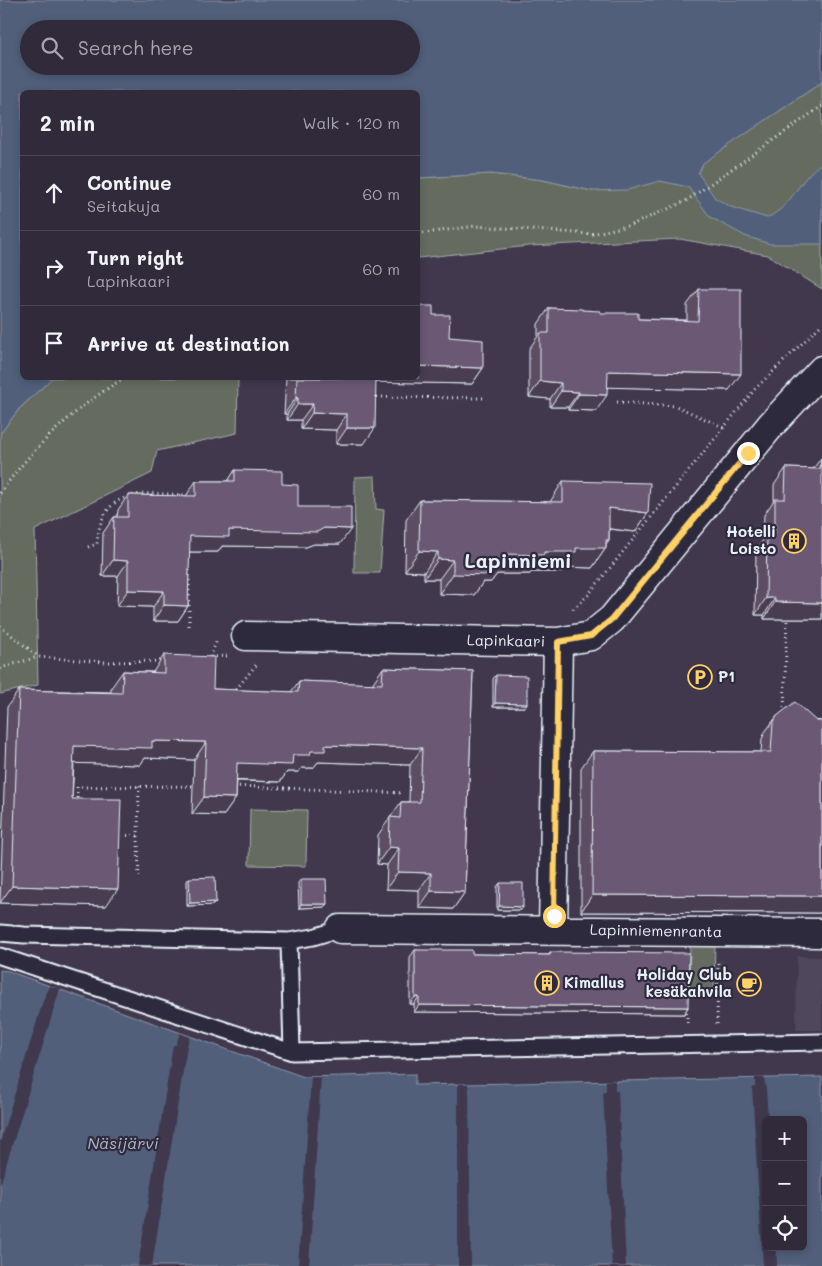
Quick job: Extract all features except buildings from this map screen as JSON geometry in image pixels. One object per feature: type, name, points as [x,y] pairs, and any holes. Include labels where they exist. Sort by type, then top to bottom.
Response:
[{"type":"street","name":"Lapinkaari","points":[[246,636],[558,642],[591,636],[612,619],[771,425],[822,370]]},
{"type":"street","points":[[554,930],[558,642]]},
{"type":"street","name":"Lapinniemenranta","points":[[340,929],[822,933]]},
{"type":"lane","points":[[0,933],[289,941],[314,937],[340,929]]},
{"type":"lane","points":[[289,941],[292,1052]]},
{"type":"lane","points":[[0,956],[292,1052],[822,1042]]},
{"type":"path","points":[[420,234],[476,226],[592,234],[631,225],[686,201],[716,182],[822,106]]},
{"type":"path","points":[[572,611],[588,595],[755,389],[822,324]]},
{"type":"path","points":[[0,492],[14,473],[57,429],[92,397],[121,380]]},
{"type":"path","points":[[370,397],[484,398]]},
{"type":"path","points":[[617,402],[676,406],[725,428]]},
{"type":"path","points":[[88,547],[97,544],[100,521],[105,512],[123,498],[147,492],[196,495]]},
{"type":"path","points":[[189,567],[189,626]]},
{"type":"path","points":[[784,721],[786,619]]},
{"type":"path","points":[[0,626],[39,657]]},
{"type":"path","points":[[201,659],[210,658],[220,632]]},
{"type":"path","points":[[0,668],[39,657],[104,662],[173,661]]},
{"type":"path","points":[[230,701],[232,693],[259,662]]},
{"type":"path","points":[[138,881],[139,786]]},
{"type":"path","points":[[76,806],[77,787],[201,786]]},
{"type":"path","points":[[228,786],[403,793]]},
{"type":"path","points":[[112,835],[138,836]]},
{"type":"path","points":[[717,1011],[718,964]]},
{"type":"path","points":[[687,999],[687,1008]]},
{"type":"shaded area","points":[[797,956],[822,957],[822,1030],[796,1030]]},
{"type":"green space","points":[[822,82],[822,289],[768,255],[680,239],[529,246],[420,258],[420,178],[491,174],[543,180],[592,191],[702,163]]},
{"type":"green space","points":[[50,380],[238,380],[237,433],[157,451],[152,473],[35,530],[38,685],[0,694],[0,434],[19,409]]},
{"type":"green space","points":[[375,476],[376,509],[384,510],[380,573],[354,573],[355,477]]},
{"type":"green space","points":[[250,809],[307,810],[306,866],[249,865]]},
{"type":"green space","points":[[690,942],[715,943],[714,991],[689,991]]},
{"type":"water","points":[[0,0],[822,0],[822,82],[703,163],[698,173],[715,198],[731,207],[767,218],[784,206],[806,177],[822,163],[822,244],[770,244],[745,236],[710,217],[688,187],[660,181],[627,190],[592,191],[543,180],[491,174],[420,178],[420,90],[20,90],[20,380],[50,380],[19,409],[0,434]]},
{"type":"water","name":"Näsijärvi","points":[[0,970],[8,971],[304,1077],[415,1074],[415,1085],[822,1077],[822,1266],[0,1266]]},
{"type":"pier","points":[[50,986],[60,989],[0,1185],[0,1142],[43,1001]]},
{"type":"pier","points":[[180,1033],[190,1037],[152,1266],[138,1266],[173,1045],[176,1045]]},
{"type":"pier","points":[[311,1077],[321,1077],[309,1266],[298,1266]]},
{"type":"pier","points":[[755,1078],[764,1078],[768,1116],[762,1116],[762,1250],[752,1087],[755,1087]]},
{"type":"pier","points":[[606,1081],[615,1081],[615,1091],[618,1091],[626,1266],[612,1266],[603,1091],[606,1091]]},
{"type":"pier","points":[[458,1084],[468,1084],[469,1092],[471,1266],[458,1266]]},
{"type":"pier","points":[[762,1251],[776,1251],[777,1266],[763,1266]]},
{"type":"place","name":"Hotelli Loisto","points":[[794,541]]},
{"type":"place","name":"P1","points":[[700,677]]},
{"type":"place","name":"Kimallus","points":[[547,983]]},
{"type":"place","name":"Holiday Club kesäkahvila","points":[[749,984]]},
{"type":"district","name":"Lapinniemi","points":[[518,561]]},
{"type":"route","points":[[554,916],[558,642],[591,636],[602,629],[654,569],[748,453]]}]
